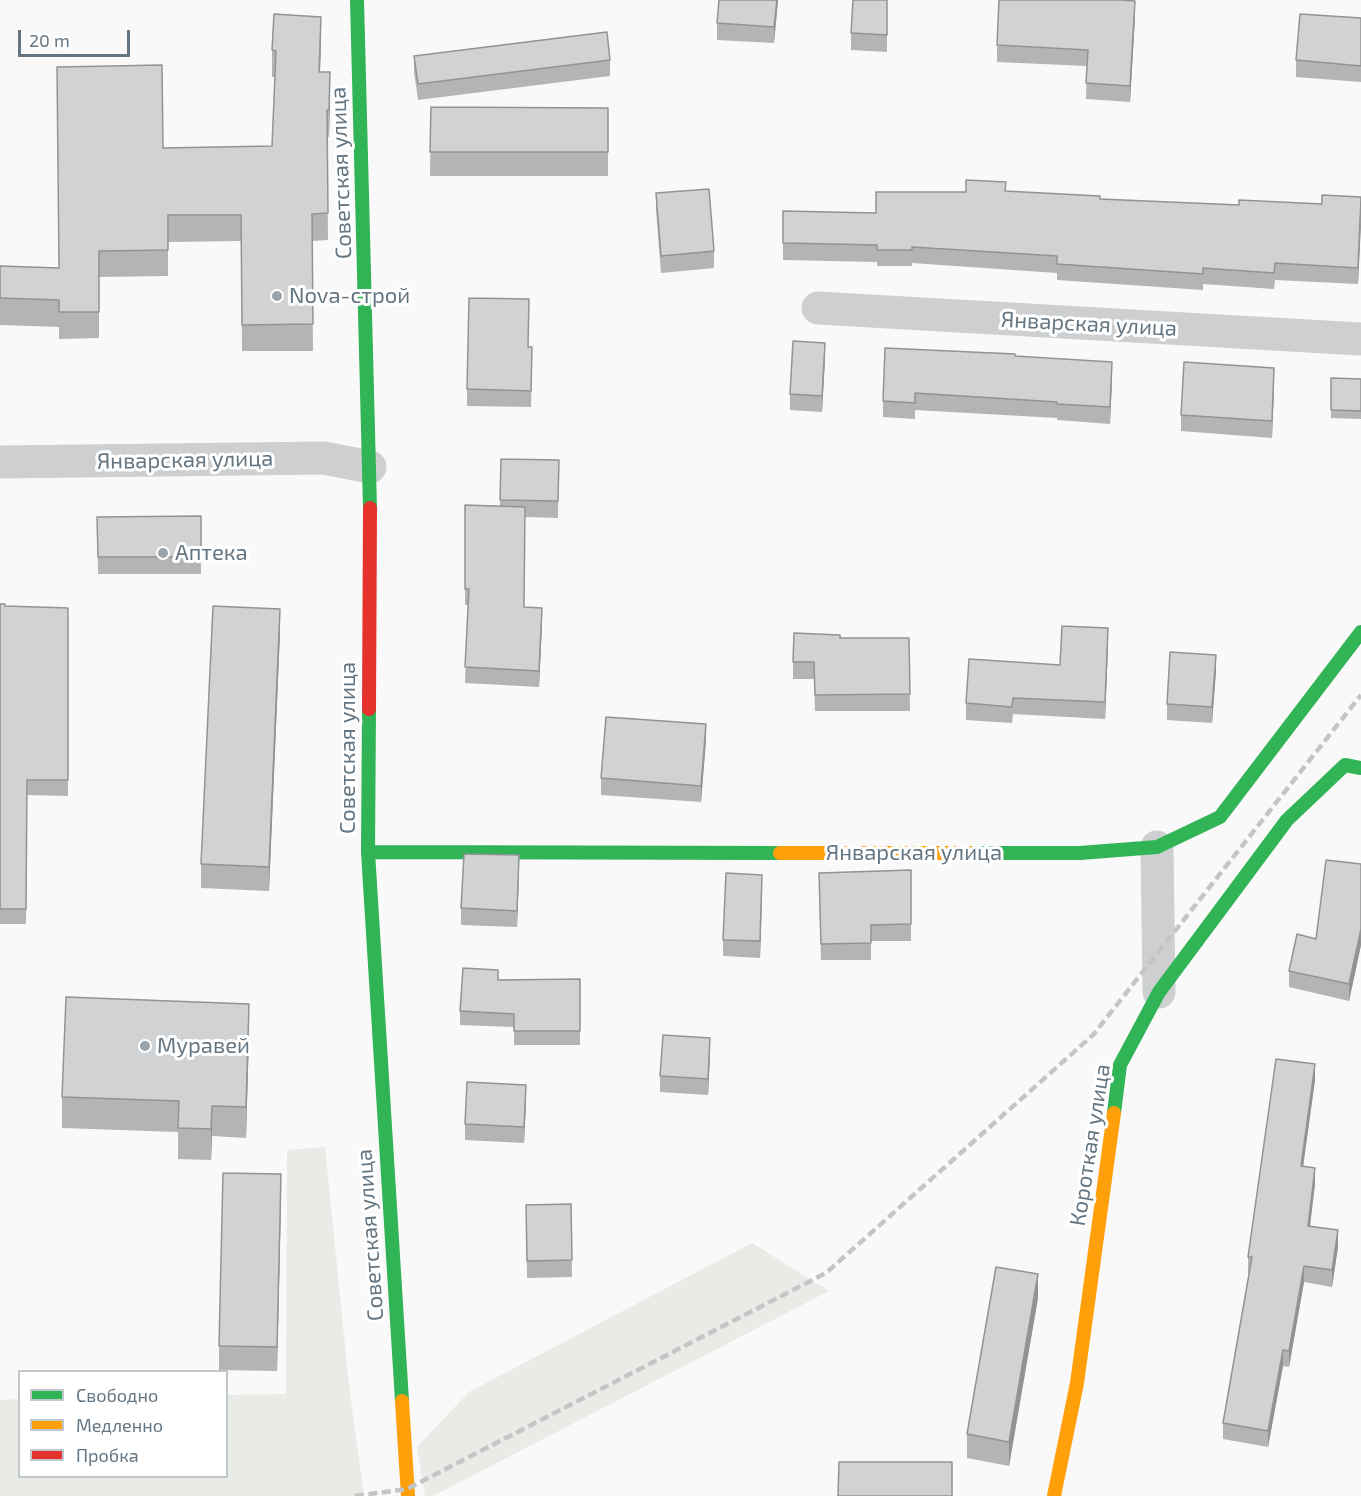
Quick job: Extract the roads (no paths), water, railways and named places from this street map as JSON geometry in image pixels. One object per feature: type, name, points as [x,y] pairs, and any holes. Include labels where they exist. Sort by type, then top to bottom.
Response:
[{"type":"street","name":"Советская улица","points":[[357,0],[370,467],[368,852],[408,1496]]},
{"type":"street","name":"Январская улица","points":[[818,308],[1361,339]]},
{"type":"street","name":"Январская улица","points":[[0,462],[324,458],[370,467]]},
{"type":"street","name":"Январская улица","points":[[368,852],[1080,853],[1157,847],[1220,817],[1361,632]]},
{"type":"street","name":"Короткая улица","points":[[1054,1496],[1077,1383],[1120,1065],[1159,992],[1287,820],[1345,765],[1361,768]]},
{"type":"street","points":[[1157,847],[1159,992]]},
{"type":"railway","points":[[355,1496],[407,1489],[826,1273],[1093,1035],[1361,695]]},
{"type":"place","name":"Nova-строй","points":[[277,296]]},
{"type":"place","name":"Аптека","points":[[163,553]]},
{"type":"place","name":"Муравей","points":[[145,1046]]}]
